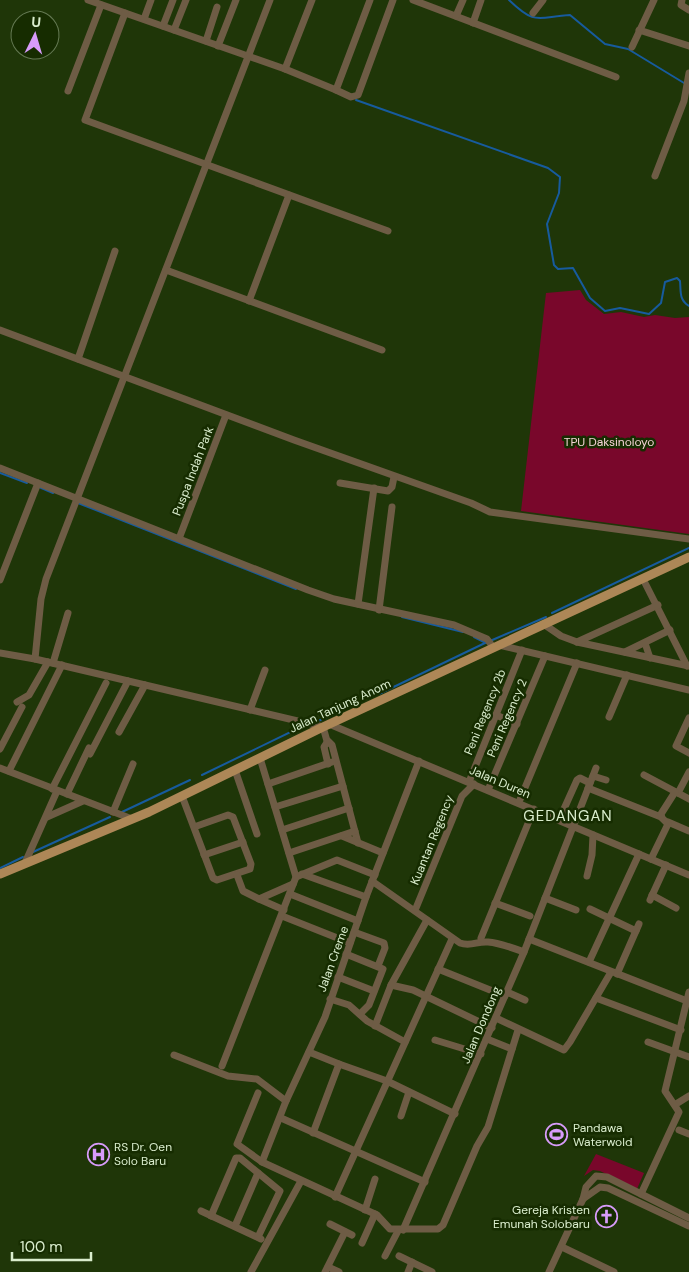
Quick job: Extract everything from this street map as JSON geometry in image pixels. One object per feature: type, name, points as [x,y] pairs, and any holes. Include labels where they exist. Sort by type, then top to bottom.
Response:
[{"type":"main road","name":"Jalan Tanjung Anom","points":[[0,874],[182,796],[322,725],[498,643],[545,625],[689,557]]},
{"type":"street","points":[[89,0],[285,69],[352,98],[358,95],[393,0]]},
{"type":"street","points":[[144,19],[151,0]]},
{"type":"street","points":[[163,26],[174,0]]},
{"type":"street","points":[[174,30],[186,0]]},
{"type":"street","points":[[218,46],[236,0]]},
{"type":"street","points":[[35,658],[43,588],[76,498],[270,0]]},
{"type":"street","points":[[285,69],[312,0]]},
{"type":"street","points":[[336,90],[370,0]]},
{"type":"street","points":[[413,0],[616,77]]},
{"type":"street","points":[[456,16],[463,0]]},
{"type":"street","points":[[473,22],[481,0]]},
{"type":"street","points":[[533,13],[543,0]]},
{"type":"street","points":[[632,46],[654,0]]},
{"type":"street","points":[[682,0],[681,5],[689,10]]},
{"type":"street","points":[[68,91],[101,5]]},
{"type":"street","points":[[206,41],[217,7]]},
{"type":"street","points":[[125,13],[84,119],[388,231]]},
{"type":"street","points":[[639,30],[689,46]]},
{"type":"street","points":[[654,176],[684,101],[689,73]]},
{"type":"street","points":[[249,301],[289,195]]},
{"type":"street","points":[[78,358],[115,251]]},
{"type":"street","points":[[166,270],[382,350]]},
{"type":"street","points":[[0,330],[394,477],[506,516],[689,539]]},
{"type":"street","name":"Puspa Indah Park","points":[[180,536],[226,415]]},
{"type":"street","points":[[0,468],[308,590],[378,610],[454,626],[522,650],[689,690]]},
{"type":"street","points":[[340,483],[390,490],[394,477]]},
{"type":"street","points":[[0,580],[38,483]]},
{"type":"street","points":[[358,604],[374,488]]},
{"type":"street","points":[[378,610],[392,507]]},
{"type":"street","points":[[643,579],[688,666]]},
{"type":"street","points":[[577,642],[658,605]]},
{"type":"street","points":[[0,749],[19,704],[29,695],[51,662],[68,613]]},
{"type":"street","points":[[545,625],[561,636],[577,642],[688,666]]},
{"type":"street","points":[[625,652],[670,630]]},
{"type":"street","points":[[645,643],[650,658]]},
{"type":"street","name":"Peni Regency 2b","points":[[472,783],[522,650]]},
{"type":"street","name":"Jalan Duren","points":[[0,653],[35,658],[250,710],[322,725],[419,761],[689,875]]},
{"type":"street","name":"Peni Regency 2","points":[[488,790],[545,656]]},
{"type":"street","points":[[519,802],[577,663]]},
{"type":"street","points":[[9,772],[62,665]]},
{"type":"street","points":[[250,710],[265,670]]},
{"type":"street","points":[[609,716],[627,675]]},
{"type":"street","points":[[66,794],[128,681]]},
{"type":"street","points":[[26,863],[47,817],[55,790],[106,683]]},
{"type":"street","points":[[119,732],[145,685]]},
{"type":"street","points":[[496,716],[517,724]]},
{"type":"street","points":[[689,718],[676,746],[689,753]]},
{"type":"street","points":[[322,725],[326,741],[324,747],[328,764]]},
{"type":"street","points":[[326,741],[331,743],[337,761],[358,843]]},
{"type":"street","points":[[222,1066],[297,878],[260,758]]},
{"type":"street","points":[[268,784],[337,761]]},
{"type":"street","name":"Jalan Creme","points":[[262,1162],[330,999],[366,897],[419,761]]},
{"type":"street","points":[[113,812],[133,764]]},
{"type":"street","points":[[0,768],[132,819]]},
{"type":"street","name":"Jalan Dondong","points":[[385,1256],[425,1182],[481,1054],[524,952],[596,768]]},
{"type":"street","points":[[235,770],[257,834]]},
{"type":"street","points":[[661,817],[689,772]]},
{"type":"street","points":[[644,775],[689,799]]},
{"type":"street","points":[[559,820],[577,780],[580,778],[668,822],[689,830]]},
{"type":"street","points":[[591,782],[606,780]]},
{"type":"street","name":"Kuantan Regency","points":[[416,908],[462,796],[472,783]]},
{"type":"street","points":[[275,807],[343,786]]},
{"type":"street","points":[[182,796],[204,855],[215,880],[249,870],[251,866],[235,818],[228,815],[194,828]]},
{"type":"street","points":[[47,817],[83,800]]},
{"type":"street","points":[[282,830],[349,808]]},
{"type":"street","points":[[480,938],[534,809]]},
{"type":"street","points":[[652,859],[668,822]]},
{"type":"street","points":[[289,853],[355,831]]},
{"type":"street","points":[[587,876],[593,850],[593,835]]},
{"type":"street","points":[[342,836],[383,853]]},
{"type":"street","points":[[204,855],[243,842]]},
{"type":"street","points":[[589,962],[639,854]]},
{"type":"street","points":[[259,899],[297,878],[337,860],[374,878],[452,939],[468,946],[490,942],[524,952]]},
{"type":"street","points":[[666,865],[651,897],[676,908]]},
{"type":"street","points":[[237,875],[243,891],[283,913],[350,943]]},
{"type":"street","points":[[297,878],[366,897]]},
{"type":"street","points":[[290,894],[358,921]]},
{"type":"street","points":[[545,898],[576,910]]},
{"type":"street","points":[[495,903],[530,916]]},
{"type":"street","points":[[496,1018],[518,1030],[565,1049],[596,998],[614,973],[637,928],[608,919],[590,909]]},
{"type":"street","points":[[375,1026],[391,985],[427,920]]},
{"type":"street","points":[[354,932],[384,944],[385,948],[378,966]]},
{"type":"street","points":[[336,1196],[452,939]]},
{"type":"street","points":[[529,939],[687,1001]]},
{"type":"street","points":[[346,954],[378,966],[383,971],[369,1005],[360,1014]]},
{"type":"street","points":[[438,969],[525,1000]]},
{"type":"street","points":[[338,977],[374,991]]},
{"type":"street","points":[[391,985],[413,990],[425,998],[492,1028]]},
{"type":"street","points":[[631,1198],[638,1193],[679,1112],[676,1104],[665,1091],[681,1030],[686,1020],[689,992]]},
{"type":"street","points":[[596,998],[681,1030]]},
{"type":"street","points":[[330,999],[349,1005],[375,1026],[405,1042]]},
{"type":"street","points":[[258,1093],[236,1144],[262,1162],[375,1214],[388,1228],[400,1230],[436,1229],[443,1225],[477,1146],[488,1126],[518,1030]]},
{"type":"street","points":[[487,1039],[512,1049]]},
{"type":"street","points":[[435,1040],[481,1054]]},
{"type":"street","points":[[648,1042],[689,1057]]},
{"type":"street","points":[[309,1052],[387,1081],[455,1114]]},
{"type":"street","points":[[174,1055],[228,1076],[257,1079],[286,1101]]},
{"type":"street","points":[[313,1133],[339,1064]]},
{"type":"street","points":[[401,1116],[410,1092]]},
{"type":"street","points":[[676,1104],[689,1096]]},
{"type":"street","points":[[281,1118],[425,1182]]},
{"type":"street","points":[[211,1216],[237,1157],[280,1191],[258,1237]]},
{"type":"street","points":[[235,1226],[258,1173]]},
{"type":"street","points":[[549,1272],[589,1182],[600,1176],[689,1218]]},
{"type":"street","points":[[365,1210],[375,1179]]},
{"type":"street","points":[[251,1272],[301,1181]]},
{"type":"street","points":[[582,1200],[598,1188],[604,1187],[689,1226]]},
{"type":"street","points":[[201,1211],[266,1242]]},
{"type":"street","points":[[362,1243],[375,1214]]},
{"type":"street","points":[[330,1224],[349,1234],[327,1269],[339,1272]]},
{"type":"street","points":[[564,1248],[614,1272]]},
{"type":"street","points":[[399,1256],[432,1272]]},
{"type":"street","points":[[408,1272],[412,1262]]},
{"type":"green space","name":"TPU Daksinoloyo","points":[[580,290],[586,300],[604,314],[621,312],[644,317],[655,315],[675,318],[689,317],[689,534],[521,511],[546,293]]},
{"type":"green space","points":[[596,1154],[644,1173],[637,1189],[600,1171],[593,1170],[584,1176]]},
{"type":"waterway","points":[[509,0],[531,17],[543,18],[570,15],[605,44],[628,49],[684,83]]},
{"type":"waterway","points":[[356,100],[548,168],[560,177],[559,193],[547,224],[554,265],[558,269],[573,268],[590,298],[605,311],[620,308],[649,314],[661,303],[665,282],[677,278],[680,281],[682,298],[689,306]]},
{"type":"waterway","points":[[0,473],[27,483]]},
{"type":"waterway","points":[[39,487],[53,493]]},
{"type":"waterway","points":[[78,503],[296,589]]},
{"type":"waterway","points":[[552,613],[689,548]]},
{"type":"waterway","points":[[402,617],[463,632]]},
{"type":"waterway","points":[[490,641],[546,617]]},
{"type":"waterway","points":[[474,637],[486,643]]},
{"type":"waterway","points":[[379,694],[485,643]]},
{"type":"waterway","points":[[315,722],[326,718]]},
{"type":"waterway","points":[[202,775],[305,725]]},
{"type":"waterway","points":[[122,812],[190,780]]},
{"type":"waterway","points":[[33,852],[110,817]]},
{"type":"waterway","points":[[0,868],[23,857]]},
{"type":"place","name":"Pandawa Waterwold","points":[[557,1135]]},
{"type":"place","name":"RS Dr. Oen Solo Baru","points":[[98,1154]]},
{"type":"place","name":"Gereja Kristen Emunah Solobaru","points":[[606,1217]]},
{"type":"district","name":"GEDANGAN","points":[[568,816]]}]
